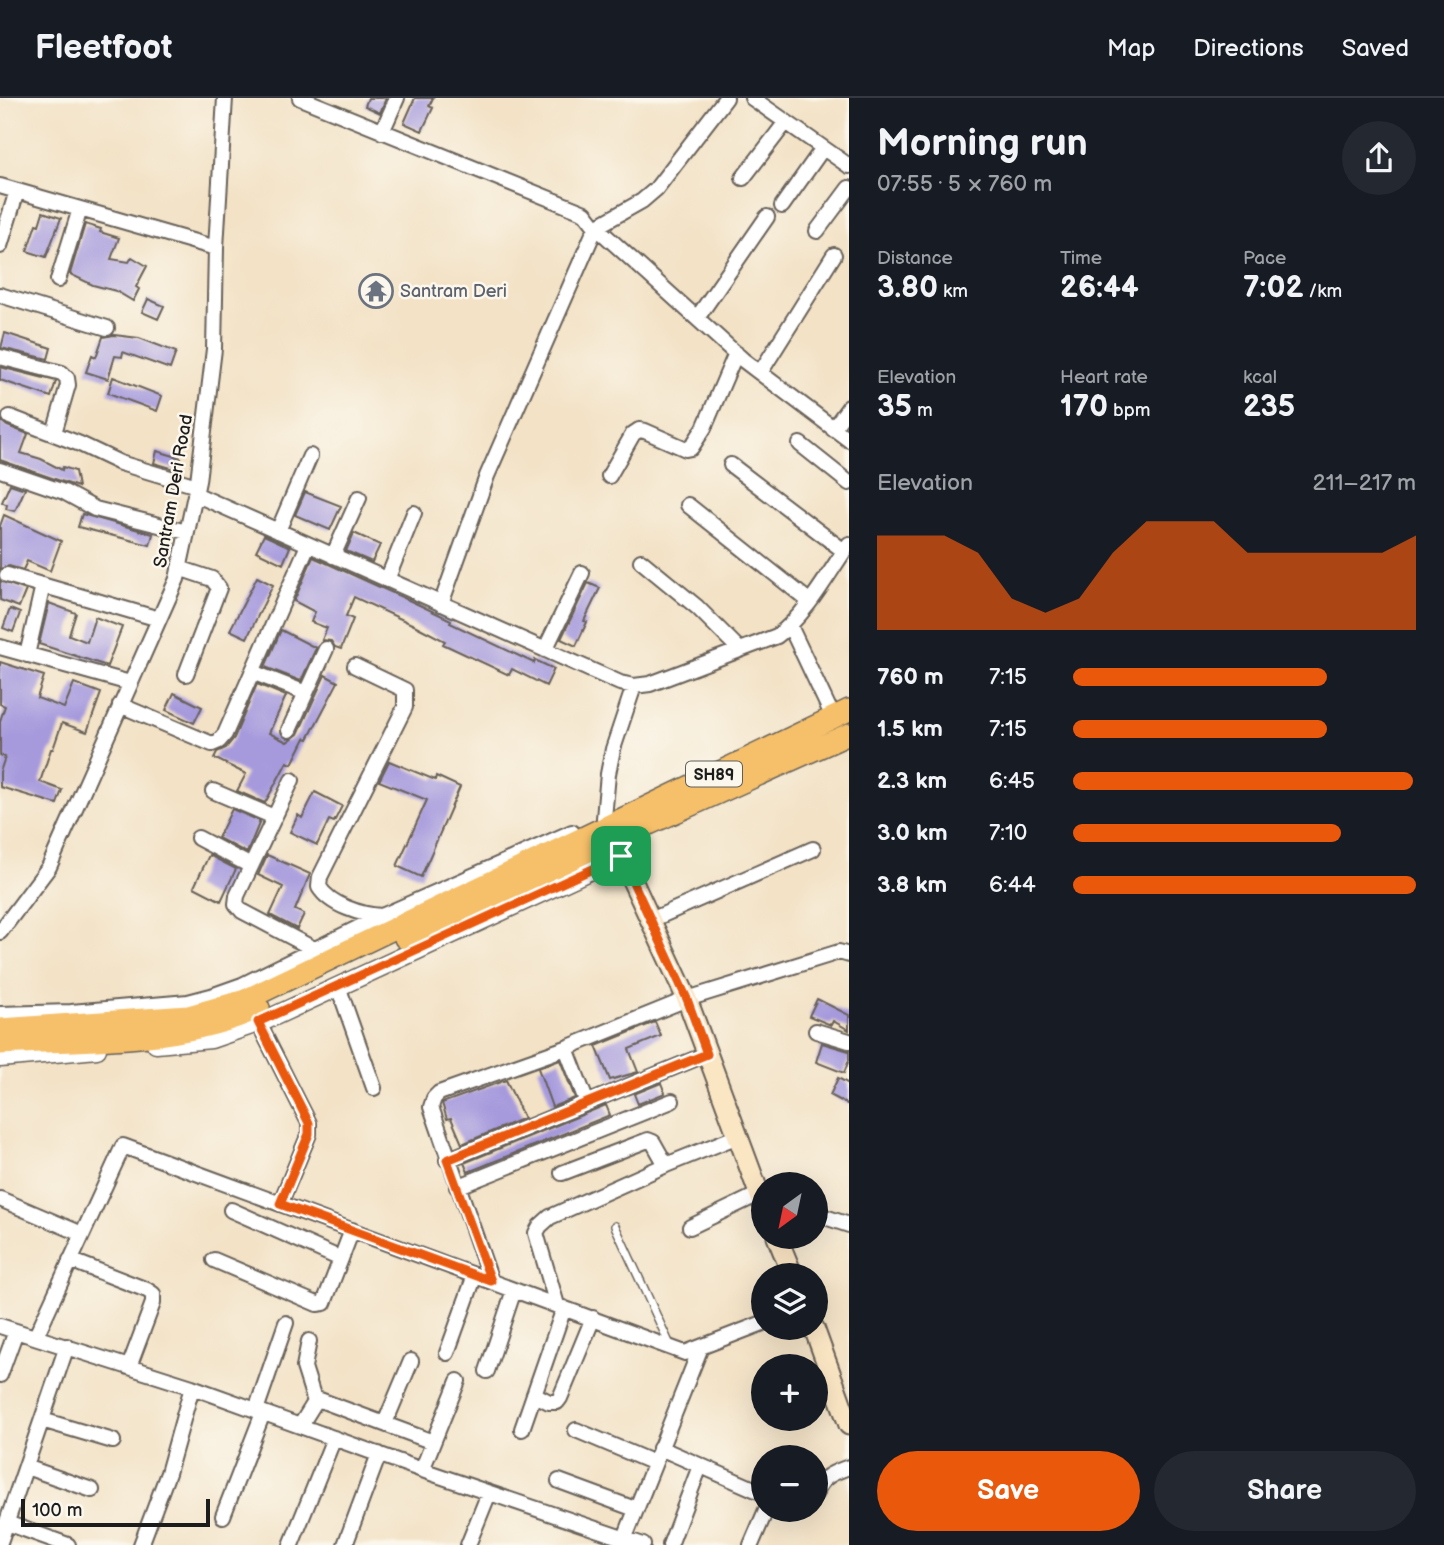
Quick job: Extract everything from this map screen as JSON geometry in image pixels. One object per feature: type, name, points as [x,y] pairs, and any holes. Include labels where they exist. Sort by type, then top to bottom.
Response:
[{"type":"main road","name":"SH89","points":[[611,835],[841,714]]},
{"type":"main road","name":"SH89","points":[[0,1029],[188,1016],[245,1000],[584,845],[849,734]]},
{"type":"main road","points":[[611,835],[687,999],[752,1172]]},
{"type":"main road","name":"SH89","points":[[0,1044],[171,1034],[225,1022],[584,845]]},
{"type":"main road","points":[[818,1340],[849,1424]]},
{"type":"street","name":"Santram Deri Road","points":[[0,932],[49,867],[177,579],[196,490],[214,349],[216,248],[225,98]]},
{"type":"street","points":[[300,98],[333,105],[382,132],[585,213],[596,227],[736,353],[849,440]]},
{"type":"street","points":[[382,132],[397,98]]},
{"type":"street","points":[[441,604],[487,476],[596,227],[642,201],[656,189],[726,98]]},
{"type":"street","points":[[752,98],[849,166]]},
{"type":"street","points":[[743,178],[786,122]]},
{"type":"street","points":[[782,206],[823,148]]},
{"type":"street","points":[[0,186],[216,248]]},
{"type":"street","points":[[817,231],[849,188]]},
{"type":"street","points":[[0,246],[18,191]]},
{"type":"street","points":[[58,280],[80,209]]},
{"type":"street","points":[[697,318],[767,217]]},
{"type":"street","points":[[760,373],[834,255]]},
{"type":"street","points":[[0,295],[107,328]]},
{"type":"street","points":[[609,475],[633,434],[639,430],[686,449],[691,448],[704,428],[736,353]]},
{"type":"street","points":[[0,357],[62,373],[67,378],[68,384],[54,433]]},
{"type":"street","points":[[833,429],[849,407]]},
{"type":"street","points":[[10,417],[54,433],[120,463],[196,490],[308,545],[620,683],[634,686],[650,684],[777,636],[790,626],[847,548],[731,465]]},
{"type":"street","points":[[800,444],[849,483]]},
{"type":"street","points":[[278,531],[310,456]]},
{"type":"street","points":[[0,470],[64,492],[95,509],[187,532]]},
{"type":"street","points":[[333,556],[359,498]]},
{"type":"street","points":[[688,505],[809,601]]},
{"type":"street","points":[[387,580],[414,513]]},
{"type":"street","points":[[120,705],[212,744],[219,741],[225,734],[308,545]]},
{"type":"street","points":[[641,561],[697,607],[740,650]]},
{"type":"street","points":[[179,568],[212,579],[219,588],[186,674]]},
{"type":"street","points":[[545,650],[582,573]]},
{"type":"street","points":[[7,575],[159,619]]},
{"type":"street","points":[[27,655],[43,585]]},
{"type":"street","points":[[790,626],[841,714]]},
{"type":"street","points":[[0,647],[130,683]]},
{"type":"street","points":[[289,730],[326,649]]},
{"type":"street","points":[[355,666],[405,690],[405,707],[320,877],[319,887],[324,895],[350,909],[382,916]]},
{"type":"street","points":[[253,672],[306,693]]},
{"type":"street","points":[[611,835],[608,774],[613,749],[634,686]]},
{"type":"street","points":[[292,780],[237,896],[236,904],[242,911],[314,949]]},
{"type":"street","points":[[213,791],[274,817]]},
{"type":"street","points":[[0,1014],[188,1002],[242,985],[382,916],[611,835]]},
{"type":"street","points":[[0,1058],[211,1039],[258,1022],[338,986],[611,835]]},
{"type":"street","points":[[198,838],[251,866]]},
{"type":"street","points":[[651,920],[813,849]]},
{"type":"street","points":[[491,1281],[447,1160],[431,1107],[439,1093],[566,1048],[687,999],[839,952],[848,952]]},
{"type":"street","points":[[338,986],[374,1088]]},
{"type":"street","points":[[258,1022],[309,1123],[309,1134],[280,1204]]},
{"type":"street","points":[[816,1031],[849,1041]]},
{"type":"street","points":[[566,1048],[587,1103]]},
{"type":"street","points":[[447,1160],[707,1054]]},
{"type":"street","points":[[457,1187],[672,1101]]},
{"type":"street","points":[[522,1429],[561,1307],[536,1233],[540,1226],[550,1217],[737,1136]]},
{"type":"street","points":[[562,1173],[648,1140],[653,1142],[666,1165]]},
{"type":"street","points":[[36,1336],[123,1146],[685,1353],[751,1328]]},
{"type":"street","points":[[0,1199],[82,1234]]},
{"type":"street","points":[[690,1227],[751,1202]]},
{"type":"street","points":[[231,1210],[341,1259]]},
{"type":"street","points":[[828,1217],[849,1225]]},
{"type":"street","points":[[214,1260],[317,1304],[324,1303],[352,1230]]},
{"type":"street","points":[[70,1260],[153,1294],[153,1303],[129,1367]]},
{"type":"street","points":[[447,1353],[475,1275]]},
{"type":"street","points":[[486,1371],[514,1290]]},
{"type":"street","points":[[534,1394],[549,1402],[557,1402],[593,1318]]},
{"type":"street","points":[[223,1516],[286,1323]]},
{"type":"street","points":[[0,1326],[192,1387],[622,1542],[643,1545]]},
{"type":"street","points":[[0,1374],[16,1331]]},
{"type":"street","points":[[309,1341],[304,1367],[315,1402]]},
{"type":"street","points":[[0,1542],[67,1346]]},
{"type":"street","points":[[622,1542],[701,1347]]},
{"type":"street","points":[[386,1423],[411,1362]]},
{"type":"street","points":[[422,1470],[458,1381]]},
{"type":"street","points":[[141,1545],[168,1473],[192,1387]]},
{"type":"street","points":[[300,1426],[315,1402],[320,1399],[433,1442]]},
{"type":"street","points":[[42,1420],[113,1441]]},
{"type":"street","points":[[576,1430],[654,1462]]},
{"type":"street","points":[[291,1545],[334,1438]]},
{"type":"street","points":[[660,1448],[751,1488]]},
{"type":"street","points":[[345,1545],[379,1454]]},
{"type":"street","points":[[670,1545],[700,1466]]},
{"type":"street","points":[[26,1467],[92,1490]]},
{"type":"street","points":[[828,1475],[849,1467]]},
{"type":"street","points":[[559,1481],[635,1509]]},
{"type":"street","points":[[468,1545],[489,1493]]},
{"type":"street","points":[[751,1545],[761,1522]]},
{"type":"street","points":[[7,1523],[68,1545]]},
{"type":"lane","points":[[615,1226],[672,1348]]},
{"type":"building","points":[[368,98],[386,98],[380,113],[365,106]]},
{"type":"building","points":[[415,98],[433,98],[429,106],[433,108],[422,131],[404,123]]},
{"type":"building","points":[[43,212],[61,218],[46,257],[27,251]]},
{"type":"building","points":[[85,224],[119,238],[111,259],[129,262],[132,257],[147,266],[136,287],[139,289],[133,301],[116,291],[93,285],[70,274]]},
{"type":"building","points":[[148,299],[164,306],[158,319],[142,312]]},
{"type":"building","points":[[5,333],[51,348],[48,359],[1,348]]},
{"type":"building","points":[[114,335],[139,338],[176,352],[170,369],[123,352],[122,357],[115,356],[108,379],[86,372],[92,355],[96,357],[103,337]]},
{"type":"building","points":[[0,367],[56,381],[51,397],[0,380]]},
{"type":"building","points":[[113,377],[162,396],[157,411],[108,393]]},
{"type":"building","points":[[0,420],[7,426],[28,434],[21,453],[41,459],[62,470],[63,467],[75,471],[78,487],[0,460]]},
{"type":"building","points":[[157,451],[181,458],[178,470],[154,463]]},
{"type":"building","points":[[10,484],[25,489],[15,511],[6,509],[7,505],[2,502]]},
{"type":"building","points":[[305,492],[341,506],[330,530],[295,515]]},
{"type":"building","points":[[82,514],[153,534],[150,545],[78,527]]},
{"type":"building","points":[[4,515],[61,541],[50,571],[27,561],[23,570],[9,566],[0,569],[0,526]]},
{"type":"building","points":[[354,533],[380,545],[372,562],[346,551]]},
{"type":"building","points":[[264,535],[290,547],[283,564],[256,551]]},
{"type":"building","points":[[313,557],[451,620],[450,623],[534,663],[535,660],[554,669],[546,686],[512,669],[509,675],[354,597],[346,616],[353,619],[341,649],[335,647],[331,641],[322,640],[327,628],[311,622],[315,612],[294,601]]},
{"type":"building","points":[[257,577],[273,585],[247,638],[230,630]]},
{"type":"building","points":[[0,581],[26,590],[19,607],[0,600]]},
{"type":"building","points":[[588,583],[600,588],[584,621],[587,622],[576,646],[561,639]]},
{"type":"building","points":[[49,603],[76,613],[69,635],[87,642],[95,617],[122,627],[107,666],[39,644]]},
{"type":"building","points":[[10,609],[20,613],[13,632],[3,628]]},
{"type":"building","points":[[281,630],[316,648],[301,681],[265,667]]},
{"type":"building","points":[[0,662],[44,676],[37,698],[64,708],[74,683],[101,693],[87,732],[62,723],[51,749],[40,782],[62,790],[57,804],[0,787],[0,772],[5,757],[0,755],[0,721],[5,706],[0,704]]},
{"type":"building","points":[[325,675],[338,682],[308,739],[305,738],[292,764],[287,762],[265,803],[237,791],[246,774],[214,758],[217,752],[226,748],[234,738],[257,684],[286,696],[269,733],[287,742],[298,734]]},
{"type":"building","points":[[174,693],[202,707],[194,723],[166,710]]},
{"type":"building","points":[[389,761],[460,787],[421,877],[397,866],[427,800],[379,781]]},
{"type":"building","points":[[315,792],[342,806],[334,822],[329,820],[317,845],[290,832],[298,815],[302,818]]},
{"type":"building","points":[[232,809],[260,821],[247,853],[218,838]]},
{"type":"building","points":[[209,855],[236,869],[221,901],[194,887]]},
{"type":"building","points":[[267,855],[310,874],[295,910],[304,914],[297,929],[270,915],[283,887],[258,875]]},
{"type":"building","points":[[817,999],[849,1015],[849,1030],[833,1021],[831,1025],[809,1016]]},
{"type":"building","points":[[655,1022],[661,1036],[629,1049],[638,1072],[610,1080],[596,1046]]},
{"type":"building","points":[[822,1043],[849,1051],[844,1073],[816,1062]]},
{"type":"building","points":[[560,1060],[575,1098],[552,1107],[538,1068]]},
{"type":"building","points":[[838,1078],[849,1084],[849,1105],[830,1095]]},
{"type":"building","points":[[506,1080],[524,1118],[462,1144],[451,1118],[447,1119],[442,1103]]},
{"type":"building","points":[[661,1083],[665,1093],[638,1104],[634,1094]]},
{"type":"building","points":[[606,1105],[610,1115],[468,1172],[464,1163]]},
{"type":"place","name":"Santram Deri","points":[[376,291]]},
{"type":"route","points":[[621,856],[687,999],[707,1054],[447,1160],[491,1281],[280,1204],[309,1134],[309,1123],[258,1022],[621,856]]}]
